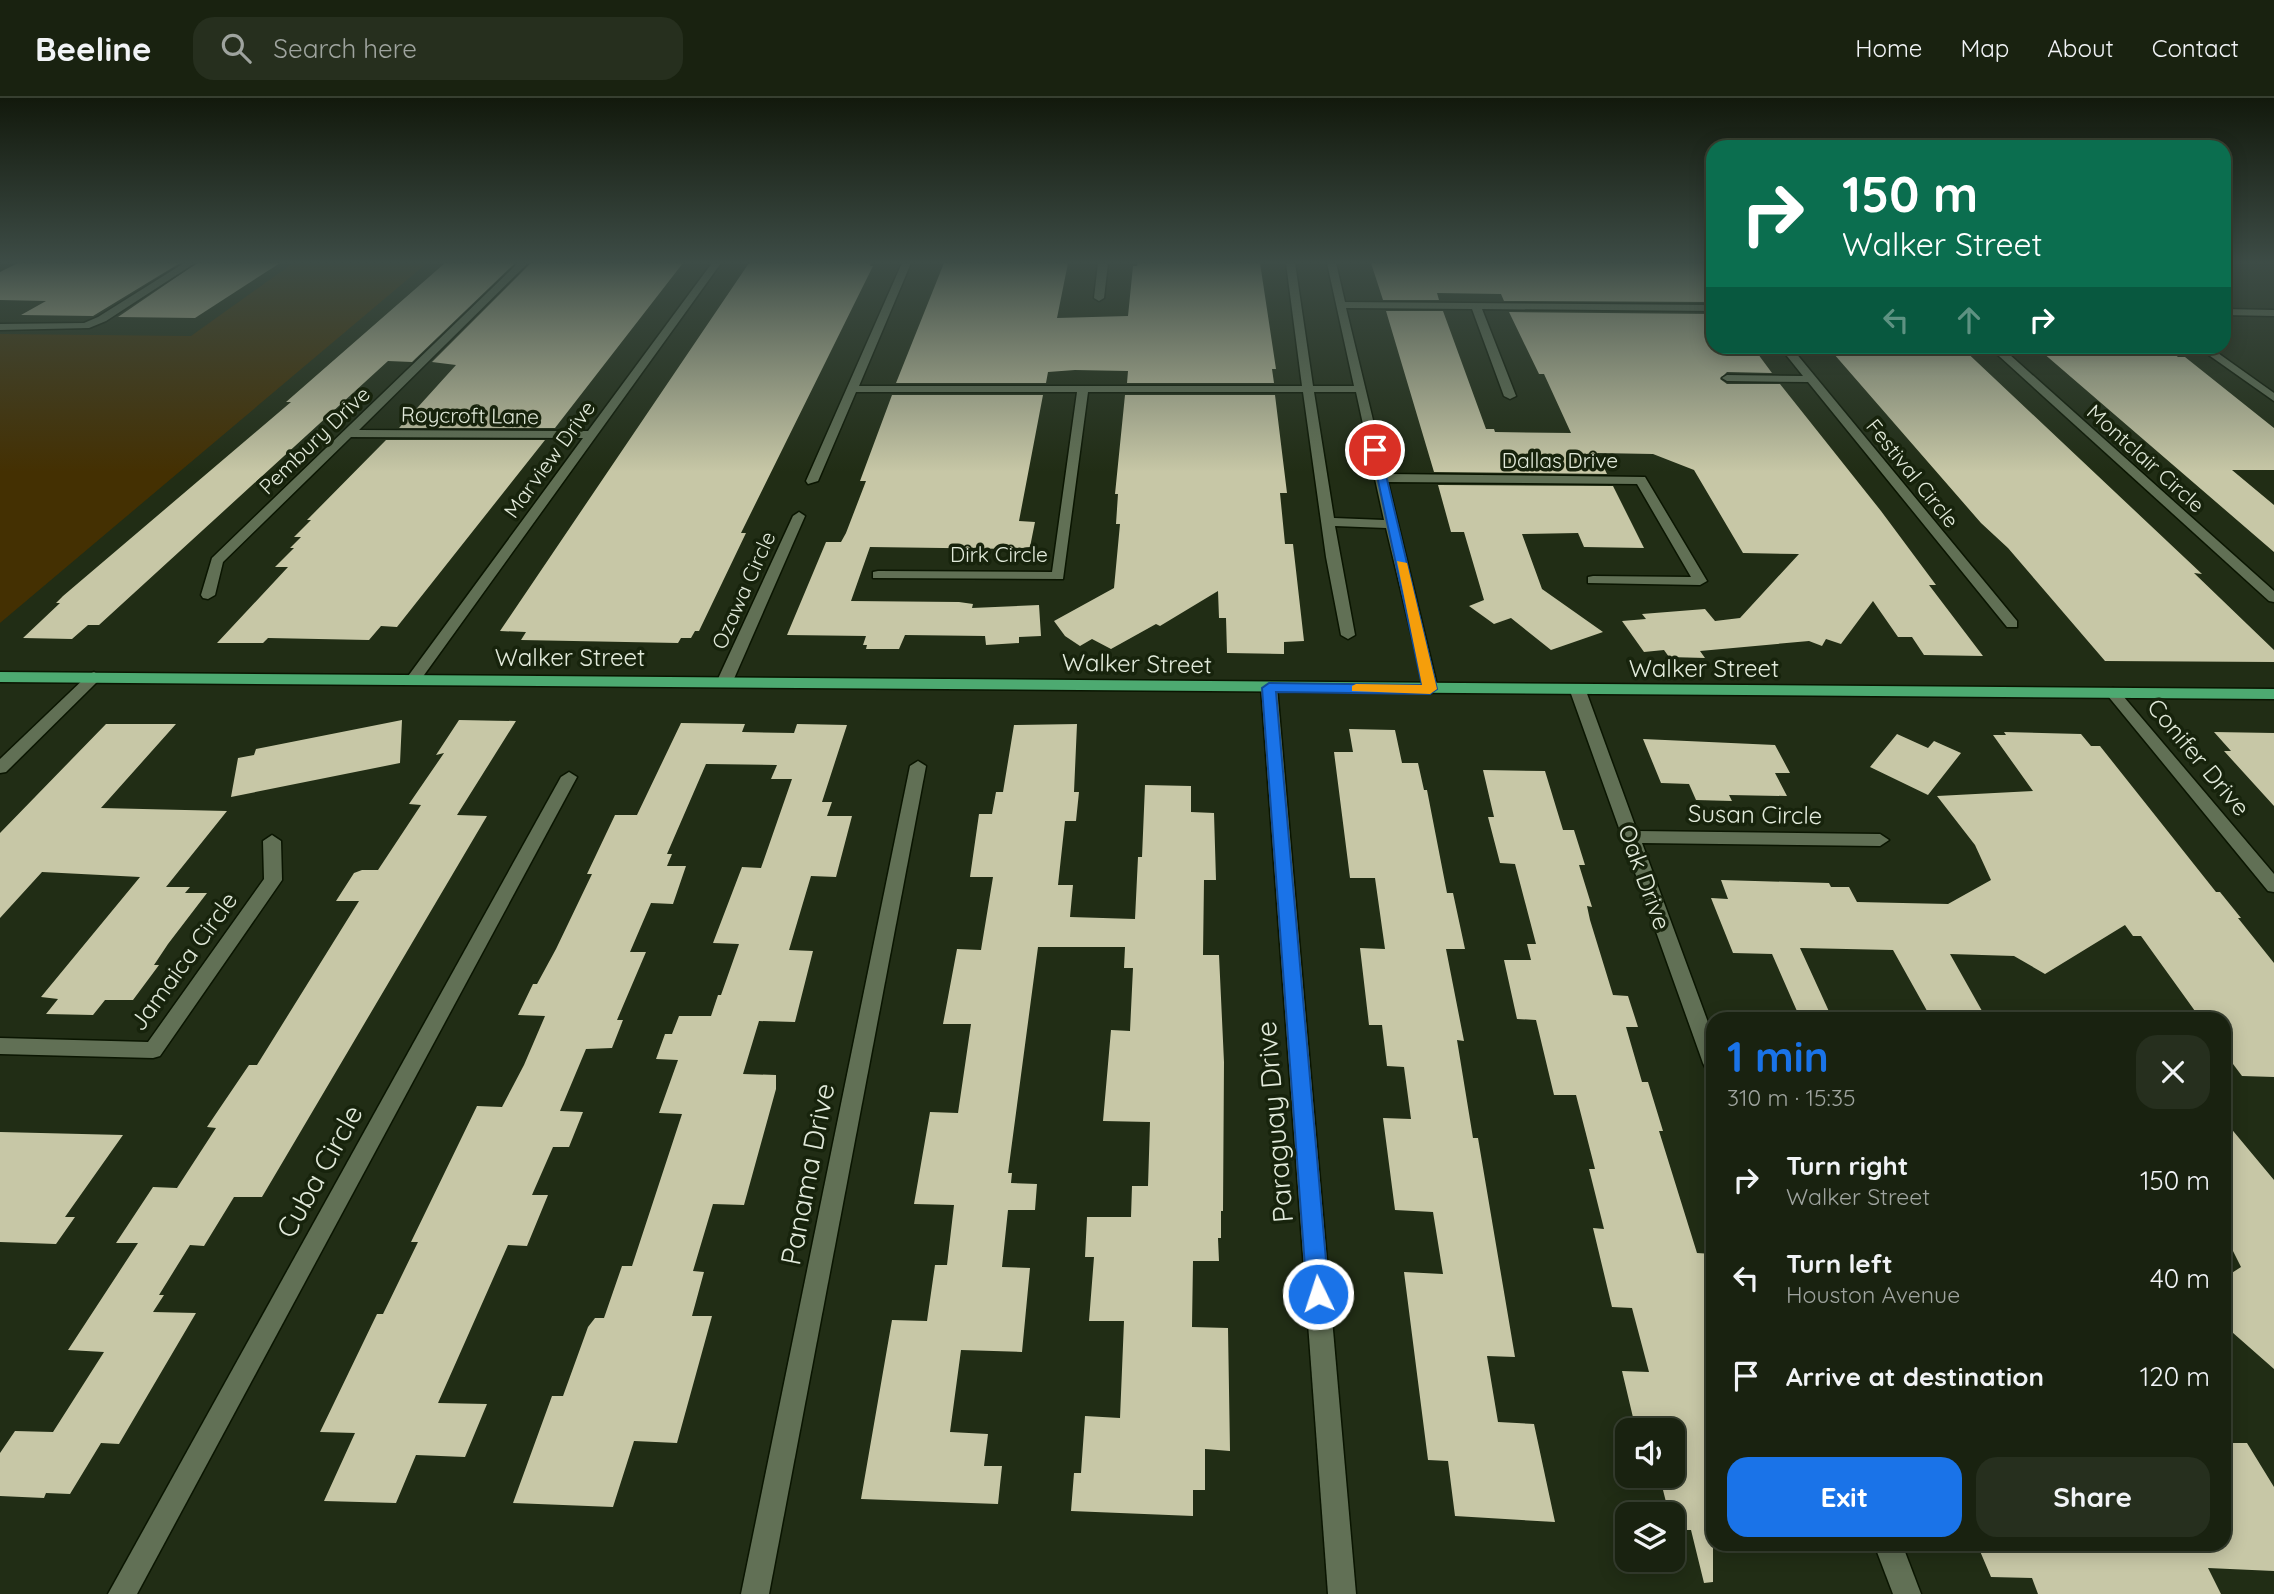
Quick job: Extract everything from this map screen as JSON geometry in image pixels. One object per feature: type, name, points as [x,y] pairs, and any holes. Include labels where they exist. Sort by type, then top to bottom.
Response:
[{"type":"main road","name":"Walker Street","points":[[0,677],[726,681],[1578,691],[2274,694]]},
{"type":"street","name":"Pembury Drive","points":[[208,595],[217,561],[451,333]]},
{"type":"street","name":"Marview Drive","points":[[414,679],[665,333]]},
{"type":"street","points":[[811,481],[875,333]]},
{"type":"street","points":[[1302,333],[1328,522],[1348,635]]},
{"type":"street","points":[[1347,333],[1430,689]]},
{"type":"street","points":[[1487,333],[1510,396]]},
{"type":"street","name":"Festival Circle","points":[[1791,354],[2012,624]]},
{"type":"street","name":"Montclair Circle","points":[[2002,354],[2274,598]]},
{"type":"street","points":[[2212,354],[2274,398]]},
{"type":"street","points":[[1727,378],[1811,379]]},
{"type":"street","points":[[851,389],[1360,389]]},
{"type":"street","name":"Dirk Circle","points":[[878,575],[1058,576],[1083,389]]},
{"type":"street","name":"Roycroft Lane","points":[[349,433],[591,435]]},
{"type":"street","name":"Dallas Drive","points":[[1381,478],[1640,480],[1700,581],[1593,580]]},
{"type":"street","name":"Ozawa Circle","points":[[726,681],[799,516]]},
{"type":"street","points":[[1328,522],[1392,524]]},
{"type":"street","points":[[0,768],[94,677]]},
{"type":"street","name":"Paraguay Drive","points":[[1269,688],[1342,1594]]},
{"type":"street","name":"Oak Drive","points":[[1578,691],[1706,1044]]},
{"type":"street","name":"Conifer Drive","points":[[2113,693],[2274,886]]},
{"type":"street","name":"Panama Drive","points":[[755,1594],[918,766]]},
{"type":"street","name":"Cuba Circle","points":[[122,1594],[569,777]]},
{"type":"street","name":"Susan Circle","points":[[1630,837],[1880,840]]},
{"type":"street","name":"Jamaica Circle","points":[[0,1046],[153,1050],[273,880],[272,841]]},
{"type":"street","points":[[1891,1551],[1907,1594]]},
{"type":"shaded area","points":[[195,333],[344,333],[0,623],[0,334],[191,336]]},
{"type":"building","points":[[365,333],[442,333],[412,362],[388,361],[99,625],[88,625],[72,639],[23,638],[60,603],[56,603],[63,596],[291,402],[286,402]]},
{"type":"building","points":[[461,333],[629,333],[555,428],[399,428],[456,365],[432,362]]},
{"type":"building","points":[[702,333],[840,333],[741,533],[746,533],[699,631],[695,631],[691,638],[681,638],[678,643],[521,640],[526,632],[500,631]]},
{"type":"building","points":[[916,333],[1271,333],[1276,369],[1272,369],[1274,383],[1127,383],[1128,371],[1075,370],[1048,372],[1046,383],[896,383]]},
{"type":"building","points":[[1393,333],[1451,333],[1486,429],[1494,429],[1495,432],[1571,433],[1544,374],[1539,374],[1519,333],[1706,333],[1706,354],[1758,354],[1772,373],[1727,372],[1720,379],[1727,384],[1780,384],[1881,511],[1936,585],[1929,585],[1983,656],[1924,655],[1912,637],[1898,637],[1873,601],[1841,644],[1826,639],[1822,646],[1809,641],[1700,651],[1705,658],[1669,657],[1664,650],[1644,652],[1622,621],[1646,619],[1642,614],[1705,609],[1715,621],[1740,618],[1799,554],[1743,553],[1694,470],[1653,454],[1597,453],[1607,474],[1434,472]]},
{"type":"building","points":[[1834,354],[1968,354],[2202,574],[2194,573],[2274,650],[2274,662],[2105,661],[2008,548],[1981,523]]},
{"type":"building","points":[[2044,354],[2174,354],[2185,357],[2274,428],[2274,470],[2232,470],[2274,505],[2274,552]]},
{"type":"building","points":[[892,395],[1043,395],[1019,521],[1035,522],[1030,547],[870,547],[851,601],[959,602],[973,604],[972,608],[1039,605],[1041,636],[1019,637],[1019,643],[986,645],[985,636],[905,635],[899,649],[866,649],[867,645],[863,645],[866,636],[787,635],[826,542],[841,542],[846,533],[866,481],[860,481]]},
{"type":"building","points":[[1125,395],[1275,395],[1287,493],[1280,493],[1285,544],[1293,544],[1304,641],[1284,642],[1284,654],[1227,653],[1226,618],[1219,618],[1218,591],[1160,626],[1156,624],[1111,649],[1092,639],[1080,646],[1065,636],[1054,621],[1114,588],[1120,524],[1116,524],[1118,494],[1115,494]]},
{"type":"building","points":[[386,440],[545,440],[397,627],[381,626],[369,640],[268,638],[263,643],[217,643],[288,567],[275,567],[294,548],[290,548],[301,537],[294,537],[311,520],[307,520]]},
{"type":"building","points":[[1438,485],[1613,486],[1644,548],[1584,547],[1578,533],[1522,534],[1542,589],[1603,632],[1551,650],[1511,618],[1494,624],[1469,606],[1484,600],[1464,532],[1451,532]]},
{"type":"building","points":[[402,720],[400,763],[231,797],[238,758],[254,755],[256,749]]},
{"type":"building","points":[[459,720],[516,721],[457,815],[487,816],[262,1197],[234,1197],[204,1246],[190,1245],[159,1295],[164,1295],[153,1312],[196,1313],[119,1444],[101,1443],[70,1494],[46,1493],[44,1498],[0,1496],[0,1453],[15,1431],[53,1432],[104,1352],[68,1350],[138,1243],[116,1243],[153,1187],[177,1188],[216,1128],[207,1127],[249,1065],[257,1065],[359,901],[336,901],[354,873],[378,870],[421,805],[409,804],[444,753],[436,755]]},
{"type":"building","points":[[681,723],[745,724],[742,732],[794,733],[797,724],[847,725],[822,802],[832,802],[827,816],[852,816],[836,877],[811,876],[789,950],[813,951],[795,1022],[759,1021],[743,1074],[776,1075],[776,1089],[744,1205],[713,1204],[693,1271],[704,1272],[692,1316],[712,1316],[677,1443],[634,1441],[613,1507],[513,1503],[552,1396],[563,1396],[588,1327],[595,1318],[604,1318],[622,1266],[632,1266],[682,1114],[659,1113],[678,1060],[656,1059],[665,1034],[672,1034],[679,1016],[711,1016],[718,995],[721,995],[739,944],[713,943],[742,867],[761,868],[792,779],[771,779],[777,765],[706,764],[667,854],[672,854],[667,866],[686,866],[673,904],[651,903],[630,952],[646,952],[617,1020],[623,1020],[612,1048],[586,1049],[560,1111],[583,1112],[569,1147],[553,1147],[532,1195],[548,1195],[527,1246],[508,1245],[438,1403],[487,1404],[465,1457],[416,1455],[396,1503],[324,1501],[355,1433],[320,1432],[377,1314],[383,1314],[418,1242],[411,1242],[477,1106],[502,1107],[524,1065],[545,1016],[518,1015],[533,984],[537,984],[556,949],[592,874],[587,874],[615,815],[637,815]]},
{"type":"building","points":[[106,724],[176,724],[101,808],[227,811],[166,887],[190,887],[185,893],[207,893],[168,944],[154,965],[159,965],[133,1000],[105,1000],[93,1015],[46,1014],[58,999],[41,997],[140,877],[42,872],[0,918],[0,833]]},
{"type":"building","points":[[1077,724],[1074,792],[1079,792],[1076,821],[1065,821],[1058,885],[1073,885],[1070,917],[1135,919],[1138,857],[1142,857],[1145,785],[1191,786],[1191,812],[1214,813],[1216,880],[1204,880],[1203,955],[1219,955],[1224,1062],[1223,1211],[1221,1238],[1218,1238],[1219,1261],[1193,1261],[1192,1327],[1228,1328],[1230,1451],[1205,1449],[1205,1490],[1193,1490],[1193,1516],[1071,1511],[1074,1473],[1081,1473],[1085,1416],[1120,1418],[1124,1321],[1089,1321],[1094,1257],[1085,1257],[1087,1217],[1131,1217],[1132,1186],[1148,1186],[1150,1122],[1103,1121],[1111,1030],[1130,1031],[1133,968],[1124,968],[1125,947],[1038,947],[1008,1173],[1012,1173],[1011,1183],[1037,1184],[1035,1210],[1008,1210],[1002,1267],[1030,1268],[1022,1352],[961,1350],[950,1432],[988,1434],[984,1466],[1002,1466],[998,1504],[861,1499],[892,1320],[927,1321],[935,1265],[947,1265],[954,1205],[914,1204],[930,1112],[958,1113],[971,1024],[943,1024],[957,949],[981,950],[993,877],[970,877],[979,814],[992,814],[996,792],[1003,792],[1014,725]]},
{"type":"building","points":[[1349,729],[1395,730],[1402,763],[1418,763],[1424,790],[1427,790],[1447,893],[1453,893],[1465,949],[1446,949],[1464,1041],[1457,1040],[1473,1138],[1478,1138],[1515,1357],[1487,1356],[1498,1422],[1534,1424],[1555,1522],[1455,1516],[1448,1461],[1428,1460],[1404,1272],[1443,1274],[1433,1212],[1395,1210],[1383,1118],[1411,1119],[1404,1067],[1387,1066],[1382,1025],[1369,1025],[1360,948],[1385,949],[1375,878],[1350,878],[1334,752],[1353,752]]},
{"type":"building","points":[[2004,732],[2081,734],[2091,746],[2100,746],[2216,892],[2220,892],[2241,918],[2238,918],[2274,963],[2274,1077],[2242,1076],[2231,1061],[2231,1012],[2196,1012],[2141,936],[2133,936],[2125,925],[2045,974],[2014,956],[1950,954],[1983,1012],[1928,1012],[1893,950],[1800,948],[1829,1012],[1797,1012],[1772,954],[1733,953],[1711,898],[1728,899],[1721,880],[1829,883],[1831,887],[1849,887],[1857,902],[1948,904],[1991,880],[1975,845],[1937,796],[2033,791],[1993,735],[2006,735]]},
{"type":"building","points":[[2214,732],[2274,733],[2274,806],[2224,751],[2231,751]]},
{"type":"building","points":[[1897,734],[1928,748],[1934,741],[1961,753],[1928,795],[1870,767]]},
{"type":"building","points":[[1643,739],[1775,745],[1790,773],[1775,773],[1787,796],[1729,795],[1732,801],[1696,800],[1689,784],[1661,783]]},
{"type":"building","points":[[1483,770],[1545,771],[1563,830],[1574,830],[1585,865],[1579,865],[1592,907],[1587,906],[1590,920],[1613,995],[1628,996],[1638,1027],[1626,1027],[1642,1082],[1648,1082],[1663,1131],[1659,1131],[1697,1253],[1706,1254],[1706,1551],[1713,1551],[1713,1582],[1704,1583],[1691,1530],[1685,1530],[1685,1502],[1666,1502],[1662,1488],[1685,1488],[1685,1418],[1633,1418],[1622,1371],[1649,1372],[1632,1308],[1612,1307],[1593,1228],[1604,1229],[1589,1169],[1595,1169],[1576,1095],[1554,1095],[1536,1020],[1517,1019],[1504,960],[1531,960],[1527,944],[1536,944],[1515,864],[1500,863],[1488,817],[1494,817]]},
{"type":"building","points":[[2231,1128],[2274,1180],[2274,1369],[2231,1331],[2231,1273],[2241,1267],[2231,1247]]},
{"type":"building","points":[[0,1132],[123,1135],[65,1217],[75,1217],[56,1244],[0,1242]]},
{"type":"building","points":[[2231,1443],[2247,1443],[2274,1487],[2274,1571],[2208,1568],[2221,1594],[2038,1594],[2032,1578],[1991,1577],[1980,1551],[2231,1551]]},
{"type":"slow traffic","points":[[1356,689],[1430,689],[1401,563]]},
{"type":"route","points":[[1318,1294],[1269,688],[1430,689],[1375,450]]}]
